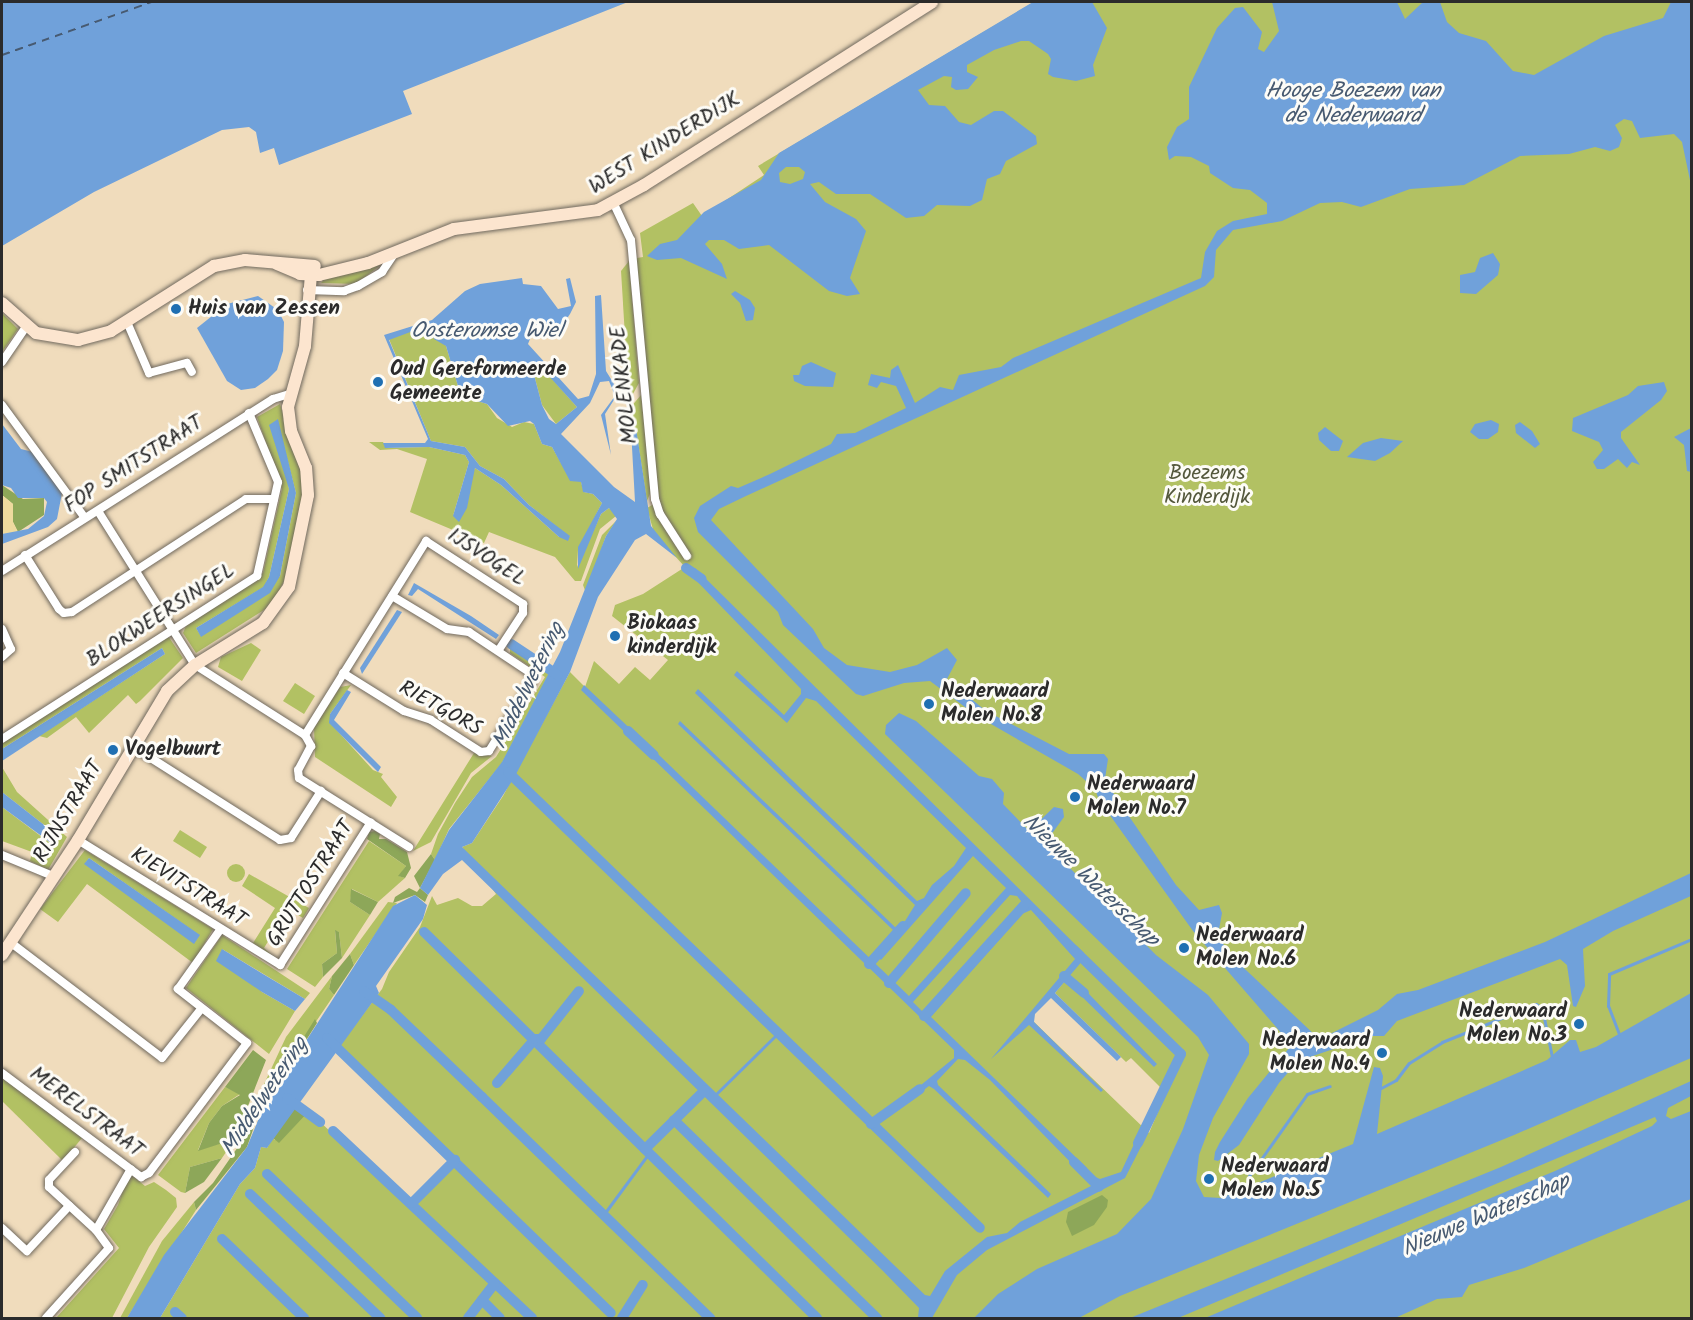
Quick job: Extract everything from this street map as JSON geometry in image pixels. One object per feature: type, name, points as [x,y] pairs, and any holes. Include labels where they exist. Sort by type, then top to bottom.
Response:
[{"type":"street","name":"WEST KINDERDIJK","points":[[2,303],[26,327],[48,338],[71,340],[98,336],[127,322],[214,266],[245,260],[308,268],[337,269],[394,254],[454,229],[576,216],[614,204],[932,2]]},
{"type":"street","name":"MOLENKADE","points":[[614,204],[631,240],[656,499],[660,514],[687,556]]},
{"type":"street","name":"WEST KINDERDIJK","points":[[307,290],[344,291],[358,286],[382,272],[394,254]]},
{"type":"street","points":[[289,394],[304,346],[308,268]]},
{"type":"street","points":[[127,322],[149,373],[187,363],[192,372]]},
{"type":"street","points":[[2,362],[26,327]]},
{"type":"street","name":"FOP SMITSTRAAT","points":[[2,571],[249,413],[273,399],[289,394]]},
{"type":"street","name":"RIJNSTRAAT","points":[[2,955],[78,840],[132,746],[167,691],[195,665],[263,623],[282,601],[294,573],[308,482],[291,431],[289,394]]},
{"type":"street","points":[[2,405],[85,518]]},
{"type":"street","name":"BLOKWEERSINGEL","points":[[2,739],[256,576],[278,482],[249,413]]},
{"type":"street","points":[[25,555],[64,613],[137,571],[246,499],[274,499]]},
{"type":"street","points":[[98,511],[195,665],[305,735],[310,750],[297,774],[409,848]]},
{"type":"street","name":"IJSVOGEL","points":[[392,596],[426,541],[523,604],[523,613],[498,651]]},
{"type":"street","points":[[305,735],[392,596]]},
{"type":"street","name":"RIETGORS","points":[[343,673],[404,711],[431,720],[485,753],[534,678],[469,632],[447,630],[392,596]]},
{"type":"street","points":[[2,629],[11,649],[2,657]]},
{"type":"street","points":[[132,746],[280,840],[291,837],[321,791]]},
{"type":"street","name":"GRUTTOSTRAAT","points":[[280,965],[371,822]]},
{"type":"street","name":"KIEVITSTRAAT","points":[[78,840],[220,930],[280,965]]},
{"type":"street","points":[[2,855],[53,876]]},
{"type":"street","points":[[10,942],[162,1058],[201,1009],[178,989],[220,930]]},
{"type":"street","name":"MERELSTRAAT","points":[[2,1073],[141,1177],[149,1173],[248,1043],[201,1009]]},
{"type":"street","points":[[46,1318],[109,1248],[96,1230],[49,1187],[49,1180],[75,1152]]},
{"type":"street","points":[[96,1230],[130,1169]]},
{"type":"street","points":[[2,1228],[27,1251],[69,1206]]},
{"type":"green space","name":"Boezems Kinderdijk","points":[[1034,2],[1691,2],[1691,1318],[160,1318],[240,1184],[255,1168],[261,1147],[267,1148],[273,1138],[275,1140],[299,1102],[334,1135],[339,1132],[412,1203],[457,1160],[340,1045],[382,989],[389,972],[420,927],[432,896],[437,905],[458,898],[472,906],[482,906],[496,894],[462,847],[472,843],[503,796],[570,672],[585,687],[594,661],[619,684],[635,667],[650,680],[668,660],[612,616],[615,605],[643,594],[685,567],[654,533],[647,508],[659,501],[637,286],[637,258],[643,257],[640,233],[693,203],[702,216],[764,175],[758,166]],"holes":[[[1068,977],[1055,993],[1126,1062],[1131,1058],[1166,1093],[1149,1133],[1034,1022],[1031,1015]]]},
{"type":"green space","points":[[629,261],[639,383],[629,401],[621,271]]},
{"type":"green space","points":[[383,263],[356,284],[321,283],[327,276]]},
{"type":"green space","points":[[2,313],[18,329],[2,352]]},
{"type":"green space","points":[[430,324],[446,346],[461,396],[487,404],[497,418],[512,427],[524,422],[534,424],[542,444],[552,447],[561,463],[581,482],[584,492],[593,494],[602,503],[578,550],[577,567],[601,514],[609,508],[615,512],[616,516],[600,529],[581,581],[575,581],[555,557],[489,532],[484,543],[410,512],[427,459],[397,449],[380,450],[369,442],[383,442],[386,448],[429,447],[465,455],[469,462],[453,516],[475,468],[501,485],[559,537],[570,537],[529,505],[504,479],[480,466],[465,447],[431,441],[389,339]]},
{"type":"green space","points":[[538,363],[577,407],[556,424],[542,405],[532,367]]},
{"type":"green space","points":[[641,395],[652,489],[647,501],[636,429],[631,429],[630,408]]},
{"type":"green space","points":[[280,404],[301,471],[303,491],[286,577],[272,605],[196,653],[183,633],[186,626],[263,573],[282,489],[257,417]],"holes":[[[277,420],[296,493],[280,576],[201,636],[196,628],[264,587],[269,577],[289,489]]]},
{"type":"green space","points":[[2,485],[23,499],[44,498],[44,515],[18,532],[13,522],[13,504],[2,495]]},
{"type":"green space","points":[[617,520],[606,536],[586,593],[583,585],[602,535]]},
{"type":"green space","points":[[168,636],[183,658],[136,704],[128,695],[89,733],[76,717],[47,738],[39,736],[165,654],[162,648],[2,749],[2,742]]},
{"type":"green space","points":[[251,643],[261,650],[242,681],[218,667],[221,657]]},
{"type":"green space","points":[[510,645],[549,674],[502,763],[449,829],[435,860],[431,854],[438,834],[455,803],[472,777],[496,757],[545,677],[510,653]]},
{"type":"green space","points":[[295,683],[315,696],[304,714],[283,701]]},
{"type":"green space","points":[[351,685],[330,714],[333,726],[373,770],[383,774],[381,777],[397,797],[391,807],[315,757],[314,728],[340,687]]},
{"type":"green space","points":[[474,753],[492,756],[471,773],[431,842],[413,851]]},
{"type":"green space","points":[[2,767],[17,792],[67,837],[48,870],[30,861],[32,852],[2,841],[2,807],[50,843],[57,835],[2,792]]},
{"type":"green space","points":[[180,830],[207,847],[200,858],[173,841]]},
{"type":"green space","points":[[375,831],[380,834],[379,839],[386,839],[407,852],[411,868],[405,878],[398,876],[406,866],[367,839],[369,832]]},
{"type":"green space","points":[[369,841],[406,866],[399,876],[405,878],[378,902],[352,889],[350,902],[370,915],[342,958],[339,932],[335,931],[337,953],[322,964],[323,977],[315,987],[287,969]]},
{"type":"green space","points":[[85,850],[213,929],[193,963],[87,884],[58,922],[40,909]],"holes":[[[89,858],[199,935],[194,943],[85,864]]]},
{"type":"green space","points":[[431,854],[435,860],[420,888],[414,876]]},
{"type":"green space","points":[[236,864],[242,867],[245,873],[242,879],[236,882],[230,879],[227,873],[230,867]]},
{"type":"green space","points":[[249,874],[309,908],[303,918],[288,909],[264,948],[274,957],[253,943],[275,908],[242,886]]},
{"type":"green space","points":[[409,888],[417,892],[420,888],[428,895],[425,902],[415,895],[393,903],[395,897]]},
{"type":"green space","points":[[351,889],[378,902],[370,915],[350,902]]},
{"type":"green space","points":[[388,902],[397,903],[354,965],[350,954]]},
{"type":"green space","points":[[335,930],[339,932],[342,958],[323,977],[322,964],[337,953]]},
{"type":"green space","points":[[222,935],[310,993],[305,999],[222,949],[262,992],[295,1011],[269,1054],[186,988]]},
{"type":"green space","points":[[350,954],[354,965],[334,995],[329,989],[332,976]]},
{"type":"green space","points":[[332,976],[329,989],[334,995],[271,1088],[258,1097],[286,1037]]},
{"type":"green space","points":[[315,1019],[317,1023],[257,1118],[247,1147],[196,1210],[194,1202],[213,1183],[249,1131],[258,1097],[272,1088]]},
{"type":"green space","points":[[253,1050],[266,1060],[235,1139],[198,1151],[209,1123],[222,1106],[240,1095],[225,1087]]},
{"type":"green space","points":[[2,1077],[82,1138],[63,1161],[2,1101]]},
{"type":"green space","points":[[225,1087],[240,1094],[222,1106],[209,1123],[198,1150],[235,1139],[222,1158],[190,1167],[185,1193],[181,1192],[158,1175]]},
{"type":"green space","points":[[298,1101],[309,1111],[279,1143],[273,1138]]},
{"type":"green space","points":[[222,1158],[204,1182],[185,1193],[190,1167]]},
{"type":"green space","points":[[129,1173],[145,1186],[154,1182],[166,1190],[176,1198],[177,1207],[149,1247],[112,1318],[56,1318],[119,1248],[104,1229],[118,1205]]},
{"type":"green space","points":[[1102,1195],[1108,1200],[1107,1207],[1094,1225],[1072,1236],[1066,1222],[1068,1212]]},
{"type":"green space","points":[[194,1202],[196,1210],[127,1318],[120,1318],[162,1241]]},
{"type":"sand","points":[[2,495],[13,504],[13,522],[18,532],[2,534]]},
{"type":"water","points":[[2,2],[628,2],[403,91],[412,114],[279,165],[274,148],[260,153],[256,132],[249,127],[222,130],[94,192],[2,246]]},
{"type":"water","points":[[1033,2],[1092,2],[1107,28],[1093,65],[1095,76],[1076,81],[1053,77],[1048,74],[1051,59],[1048,54],[1029,41],[1021,41],[994,50],[967,65],[967,72],[978,77],[968,89],[956,90],[951,87],[952,77],[944,76],[918,90],[929,105],[945,106],[959,122],[971,125],[994,111],[1003,111],[1036,136],[1037,144],[1006,161],[1000,174],[987,179],[982,200],[970,206],[937,205],[924,216],[906,218],[870,194],[836,194],[819,182],[810,184],[825,202],[856,219],[866,231],[850,278],[860,294],[847,296],[829,291],[769,245],[739,249],[724,240],[709,240],[705,244],[722,264],[727,279],[681,258],[657,260],[647,256],[660,244],[677,240],[704,212],[761,180],[779,153]],"holes":[[[786,167],[799,167],[805,172],[803,179],[790,184],[780,182],[779,173]]]},
{"type":"water","name":"Hooge Boezem van de Nederwaard","points":[[1272,2],[1397,2],[1405,19],[1423,2],[1440,2],[1447,22],[1459,33],[1486,41],[1513,71],[1534,75],[1604,36],[1663,18],[1671,2],[1690,2],[1691,185],[1682,142],[1674,134],[1640,138],[1632,121],[1624,119],[1615,125],[1622,138],[1619,147],[1610,151],[1595,147],[1569,154],[1520,156],[1464,185],[1410,189],[1361,207],[1342,202],[1320,203],[1282,221],[1233,230],[1216,250],[1214,277],[1205,286],[746,496],[719,509],[711,520],[813,629],[824,648],[847,665],[890,672],[917,665],[947,648],[957,660],[947,679],[986,711],[1069,754],[1104,754],[1108,759],[1105,779],[1109,787],[1176,885],[1199,910],[1219,905],[1222,913],[1218,935],[1229,954],[1317,1037],[1322,1038],[1378,1010],[1397,994],[1418,990],[1545,942],[1691,873],[1691,896],[1613,931],[1583,949],[1585,986],[1576,1007],[1573,1006],[1567,965],[1560,959],[1397,1021],[1384,1036],[1372,1036],[1298,1061],[1279,1083],[1239,1145],[1218,1161],[1214,1160],[1220,1142],[1248,1098],[1290,1047],[1289,1042],[1193,931],[1099,800],[1095,789],[1078,774],[977,716],[930,681],[904,683],[863,696],[856,694],[783,625],[778,612],[698,532],[694,518],[700,506],[731,486],[738,488],[770,474],[831,444],[837,434],[855,433],[906,408],[896,386],[881,382],[877,388],[868,385],[871,374],[890,378],[891,370],[898,365],[915,403],[940,387],[953,390],[959,375],[1001,367],[1013,358],[1201,278],[1205,252],[1217,231],[1233,221],[1267,214],[1267,203],[1250,190],[1233,188],[1210,173],[1209,166],[1191,157],[1175,156],[1169,160],[1167,147],[1177,127],[1189,119],[1189,87],[1217,28],[1235,8],[1243,7],[1262,32],[1258,49],[1264,52],[1279,31]]},
{"type":"water","points":[[1493,253],[1500,264],[1498,275],[1476,294],[1460,293],[1460,275],[1475,272],[1480,258]]},
{"type":"water","name":"Oosteromse Wiel","points":[[522,278],[523,284],[541,286],[558,309],[571,306],[566,279],[570,278],[576,302],[570,314],[559,330],[532,334],[528,344],[578,399],[589,396],[596,374],[595,296],[601,295],[606,371],[619,392],[605,414],[611,455],[601,415],[615,396],[609,381],[600,382],[590,403],[561,434],[614,487],[635,502],[631,429],[636,428],[651,526],[677,558],[646,534],[635,540],[598,597],[570,672],[514,778],[472,843],[462,847],[925,1295],[930,1296],[945,1271],[987,1237],[1007,1233],[1020,1222],[1091,1186],[1093,1176],[1100,1179],[1121,1172],[1135,1142],[1143,1132],[1148,1133],[1125,1178],[987,1250],[957,1275],[932,1318],[918,1318],[919,1308],[883,1271],[462,860],[443,874],[428,895],[420,888],[449,830],[502,762],[560,652],[606,536],[617,519],[609,508],[601,514],[578,569],[578,547],[602,503],[593,494],[583,492],[581,482],[570,481],[552,447],[542,444],[534,424],[530,421],[508,426],[487,404],[461,396],[446,346],[434,339],[429,325],[389,340],[431,441],[465,447],[480,466],[504,479],[529,505],[570,536],[568,541],[559,537],[501,485],[475,468],[467,508],[459,522],[453,516],[469,462],[465,455],[429,447],[385,448],[383,443],[425,443],[428,439],[384,335],[432,320],[465,291],[480,284]],"holes":[[[538,364],[577,407],[556,424],[549,419],[542,405],[532,367]]]},
{"type":"water","points":[[735,291],[750,300],[755,308],[753,320],[746,321],[740,303],[731,294]]},
{"type":"water","points":[[258,296],[278,310],[284,322],[283,351],[277,370],[268,379],[255,388],[241,390],[227,381],[197,328],[227,304]]},
{"type":"water","points":[[811,362],[836,373],[833,387],[805,386],[794,381],[793,375],[799,375],[802,366]]},
{"type":"water","points":[[1664,382],[1667,391],[1661,400],[1621,432],[1621,438],[1640,465],[1632,462],[1627,468],[1618,459],[1604,469],[1597,469],[1593,462],[1603,450],[1599,442],[1572,431],[1573,418],[1628,395],[1638,386]]},
{"type":"water","points":[[278,419],[296,493],[280,576],[270,593],[201,637],[196,628],[263,587],[269,577],[289,489],[269,425]]},
{"type":"water","points":[[1491,420],[1499,424],[1498,432],[1488,439],[1479,439],[1470,432],[1475,424]]},
{"type":"water","points":[[1520,422],[1532,431],[1540,444],[1535,448],[1516,433],[1515,425]]},
{"type":"water","points":[[2,424],[21,449],[33,452],[62,493],[57,519],[48,527],[2,544],[2,534],[28,529],[44,516],[47,502],[44,498],[18,498],[11,488],[2,485]]},
{"type":"water","points":[[1325,427],[1343,441],[1339,451],[1331,451],[1319,440],[1318,433]]},
{"type":"water","points":[[1692,428],[1691,472],[1687,471],[1684,445],[1674,437]]},
{"type":"water","points":[[1381,438],[1403,441],[1390,453],[1375,461],[1347,457],[1363,443]]},
{"type":"water","points":[[695,568],[1084,953],[1084,959],[1055,993],[1121,1057],[1117,1061],[1051,998],[1035,1014],[1034,1022],[1103,1090],[1101,1092],[1029,1025],[991,1059],[1075,959],[1031,910],[1022,914],[931,1017],[1087,1168],[1080,1172],[990,1080],[965,1060],[958,1059],[937,1081],[938,1085],[1051,1194],[1048,1198],[934,1089],[929,1086],[912,1099],[921,1085],[954,1058],[954,1050],[644,750],[645,746],[650,747],[660,756],[909,996],[1006,888],[973,856],[881,960],[877,956],[895,936],[893,930],[678,724],[680,721],[895,927],[902,926],[915,905],[695,693],[698,689],[917,901],[924,898],[932,885],[954,866],[966,848],[816,701],[806,698],[787,723],[734,675],[737,671],[784,715],[801,694],[801,689],[688,572]],"holes":[[[1010,895],[1017,896],[1024,905],[926,1015],[913,1002]]]},
{"type":"water","points":[[414,583],[499,635],[496,639],[418,589],[412,596],[408,595]]},
{"type":"water","points":[[397,610],[402,612],[362,674],[360,668]]},
{"type":"water","points":[[162,648],[165,654],[2,761],[2,749]]},
{"type":"water","points":[[584,685],[640,738],[636,743],[581,690]]},
{"type":"water","points":[[347,690],[351,692],[334,720],[381,767],[378,772],[329,723],[330,714]]},
{"type":"water","points":[[899,713],[916,721],[979,776],[992,779],[1004,793],[1003,804],[1029,831],[1054,807],[1063,809],[1064,817],[1048,839],[1055,853],[1156,955],[1208,995],[1249,1044],[1249,1054],[1213,1118],[1199,1155],[1196,1181],[1204,1197],[1221,1198],[1353,1144],[1374,1067],[1380,1068],[1383,1076],[1377,1134],[1547,1060],[1570,1040],[1576,1040],[1580,1052],[1596,1047],[1691,993],[1691,1058],[1514,1135],[1120,1296],[1079,1318],[974,1318],[998,1294],[1037,1269],[1117,1234],[1151,1199],[1183,1129],[1209,1055],[1198,1037],[885,734],[886,725]]},
{"type":"water","points":[[2,792],[57,835],[51,843],[2,807]]},
{"type":"water","points":[[89,858],[200,935],[194,944],[84,864]]},
{"type":"water","points":[[415,895],[427,905],[423,919],[376,986],[379,993],[267,1148],[261,1147],[255,1168],[240,1184],[160,1318],[127,1318],[164,1255],[247,1147],[264,1106],[393,906]]},
{"type":"water","points":[[222,949],[305,999],[295,1011],[262,992],[216,961]]},
{"type":"water","points":[[1077,983],[1157,1064],[1154,1067],[1072,987]]},
{"type":"water","name":"Nieuwe Waterschap","points":[[1691,1081],[1691,1096],[1668,1108],[1666,1116],[1671,1119],[1691,1111],[1691,1199],[1524,1268],[1469,1285],[1462,1297],[1437,1299],[1395,1318],[1205,1318],[1555,1171],[1652,1126],[1657,1121],[1655,1117],[1178,1318],[1130,1318],[1501,1167]]},
{"type":"waterway","points":[[686,568],[702,579]]},
{"type":"waterway","name":"Middelwetering","points":[[511,644],[558,675]]},
{"type":"waterway","points":[[628,731],[654,755]]},
{"type":"waterway","points":[[508,772],[980,1228]]},
{"type":"waterway","points":[[889,983],[966,893]]},
{"type":"waterway","points":[[924,1016],[1026,903]]},
{"type":"waterway","points":[[869,964],[903,926]]},
{"type":"waterway","points":[[424,932],[817,1318]]},
{"type":"waterway","points":[[1619,1034],[1608,1006],[1609,974],[1692,939]]},
{"type":"waterway","points":[[1074,950],[1181,1054],[1138,1143]]},
{"type":"waterway","points":[[1064,976],[1084,993]]},
{"type":"waterway","points":[[364,991],[391,1010],[710,1318]]},
{"type":"waterway","points":[[497,1083],[535,1039],[541,1039],[579,991]]},
{"type":"waterway","points":[[1381,1088],[1396,1080],[1409,1063],[1442,1042],[1536,1004],[1542,1008],[1552,1057]]},
{"type":"waterway","points":[[717,1093],[778,1033]]},
{"type":"waterway","points":[[327,1038],[611,1313]]},
{"type":"waterway","points":[[1247,1188],[1249,1176],[1307,1094],[1330,1086]]},
{"type":"waterway","points":[[871,1124],[920,1089]]},
{"type":"waterway","points":[[645,1149],[705,1090]]},
{"type":"waterway","name":"Middelwetering","points":[[287,1098],[320,1122]]},
{"type":"waterway","points":[[674,1120],[877,1318]]},
{"type":"waterway","points":[[333,1131],[532,1318]]},
{"type":"waterway","points":[[604,1214],[649,1153]]},
{"type":"waterway","points":[[412,1203],[455,1160]]},
{"type":"waterway","points":[[1074,1162],[1099,1187]]},
{"type":"waterway","points":[[267,1174],[417,1318]]},
{"type":"waterway","points":[[250,1194],[380,1318]]},
{"type":"waterway","points":[[222,1239],[304,1318]]},
{"type":"waterway","points":[[468,1318],[495,1283]]},
{"type":"waterway","points":[[622,1318],[643,1285]]},
{"type":"waterway","points":[[482,1300],[500,1318]]},
{"type":"waterway","points":[[175,1312],[182,1318]]},
{"type":"ferry route","points":[[2,55],[152,2]]},
{"type":"place","name":"Huis van Zessen","points":[[176,309]]},
{"type":"place","name":"Oud Gereformeerde Gemeente","points":[[378,382]]},
{"type":"place","name":"Biokaas kinderdijk","points":[[615,636]]},
{"type":"place","name":"Nederwaard Molen No.8","points":[[929,704]]},
{"type":"place","name":"Vogelbuurt","points":[[113,750]]},
{"type":"place","name":"Nederwaard Molen No.7","points":[[1075,797]]},
{"type":"place","name":"Nederwaard Molen No.6","points":[[1184,948]]},
{"type":"place","name":"Nederwaard Molen No.3","points":[[1579,1024]]},
{"type":"place","name":"Nederwaard Molen No.4","points":[[1382,1053]]},
{"type":"place","name":"Nederwaard Molen No.5","points":[[1209,1179]]}]
